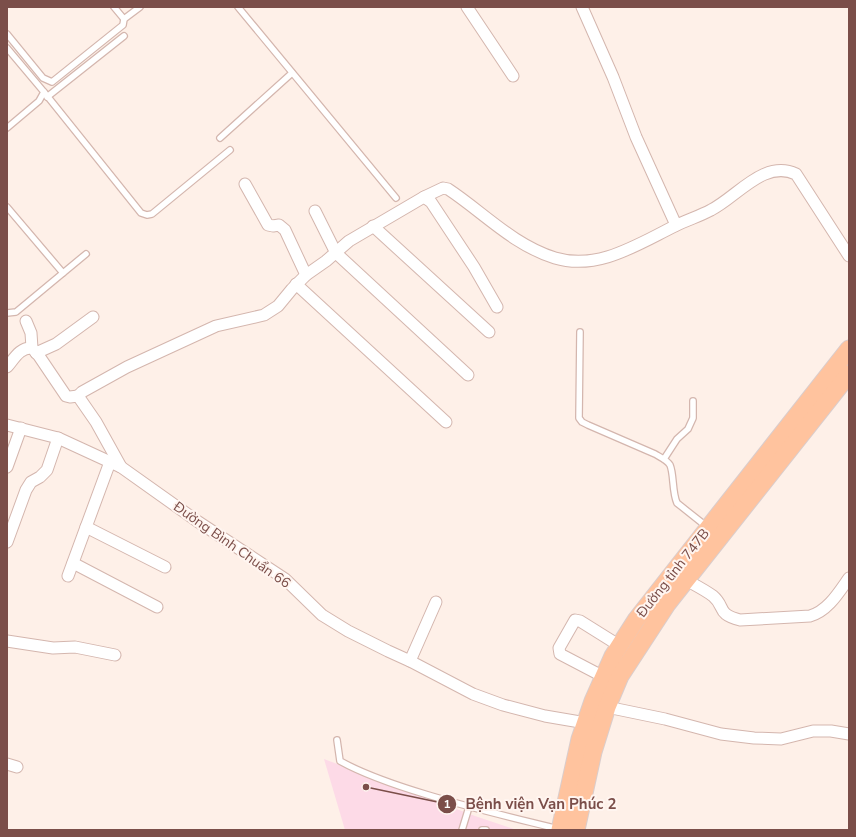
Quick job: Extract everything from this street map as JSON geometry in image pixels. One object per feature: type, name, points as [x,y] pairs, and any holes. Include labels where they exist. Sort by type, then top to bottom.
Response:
[{"type":"main road","name":"Đường tỉnh 747B","points":[[576,830],[593,752],[607,708],[620,676],[667,604],[784,444],[849,349]]},
{"type":"main road","name":"Đường tỉnh 747B","points":[[560,830],[580,739],[613,656],[636,620],[709,528],[849,374]]},
{"type":"street","points":[[467,7],[513,76]]},
{"type":"street","points":[[582,7],[613,77],[636,137],[676,225]]},
{"type":"street","points":[[26,321],[31,333],[34,350],[66,396],[78,396],[82,392],[127,367],[216,326],[264,315],[278,306],[296,284],[306,275],[350,241],[373,226],[443,188],[448,189],[504,232],[530,247],[555,258],[576,262],[597,260],[617,254],[676,225],[712,210],[739,189],[765,174],[776,171],[791,172],[796,174],[849,256]]},
{"type":"street","points":[[245,184],[268,225],[279,225],[285,230],[306,275]]},
{"type":"street","points":[[424,197],[431,202],[474,267],[498,307]]},
{"type":"street","points":[[315,211],[336,253],[468,375]]},
{"type":"street","points":[[373,226],[489,332]]},
{"type":"street","points":[[296,284],[446,422]]},
{"type":"street","points":[[7,367],[20,352],[26,348],[34,350],[56,344],[93,317]]},
{"type":"street","points":[[78,396],[96,422],[122,467]]},
{"type":"street","name":"Đường Bình Chuẩn 66","points":[[7,425],[58,438],[122,467],[197,521],[285,579],[322,615],[388,651],[473,694],[503,706],[545,716],[586,723]]},
{"type":"street","points":[[7,467],[21,428]]},
{"type":"street","points":[[7,542],[31,482],[40,477],[47,470],[58,438]]},
{"type":"street","points":[[68,576],[110,462]]},
{"type":"street","points":[[86,527],[165,567]]},
{"type":"street","points":[[73,562],[157,607]]},
{"type":"street","points":[[686,580],[714,597],[725,614],[740,620],[810,616],[816,614],[824,610],[849,578]]},
{"type":"street","points":[[410,661],[436,602]]},
{"type":"street","points":[[604,677],[560,654],[559,648],[576,620],[620,646]]},
{"type":"street","points":[[7,641],[53,648],[75,647],[115,655]]},
{"type":"street","points":[[607,708],[721,734],[754,738],[781,739],[813,732],[831,731],[849,734]]},
{"type":"lane","points":[[114,7],[124,19]]},
{"type":"lane","points":[[7,34],[43,78],[52,82],[123,25],[124,19],[140,7]]},
{"type":"lane","points":[[238,7],[396,198]]},
{"type":"lane","points":[[7,128],[39,101],[45,94],[124,36]]},
{"type":"lane","points":[[7,48],[141,213],[147,215],[152,214],[230,150]]},
{"type":"lane","points":[[220,138],[292,73]]},
{"type":"lane","points":[[7,207],[63,273]]},
{"type":"lane","points":[[7,313],[16,312],[86,254]]},
{"type":"lane","points":[[580,332],[579,418],[582,422],[588,425],[664,459],[670,466],[677,503],[709,528]]},
{"type":"lane","points":[[664,459],[677,439],[688,429],[693,418],[693,401]]},
{"type":"lane","points":[[337,740],[340,761],[398,786],[469,807],[560,830]]},
{"type":"lane","points":[[462,830],[469,807]]},
{"type":"shaded area","points":[[324,759],[475,816],[517,830],[345,830]]},
{"type":"place","name":"Bệnh viện Vạn Phúc 2","points":[[366,787]]}]
